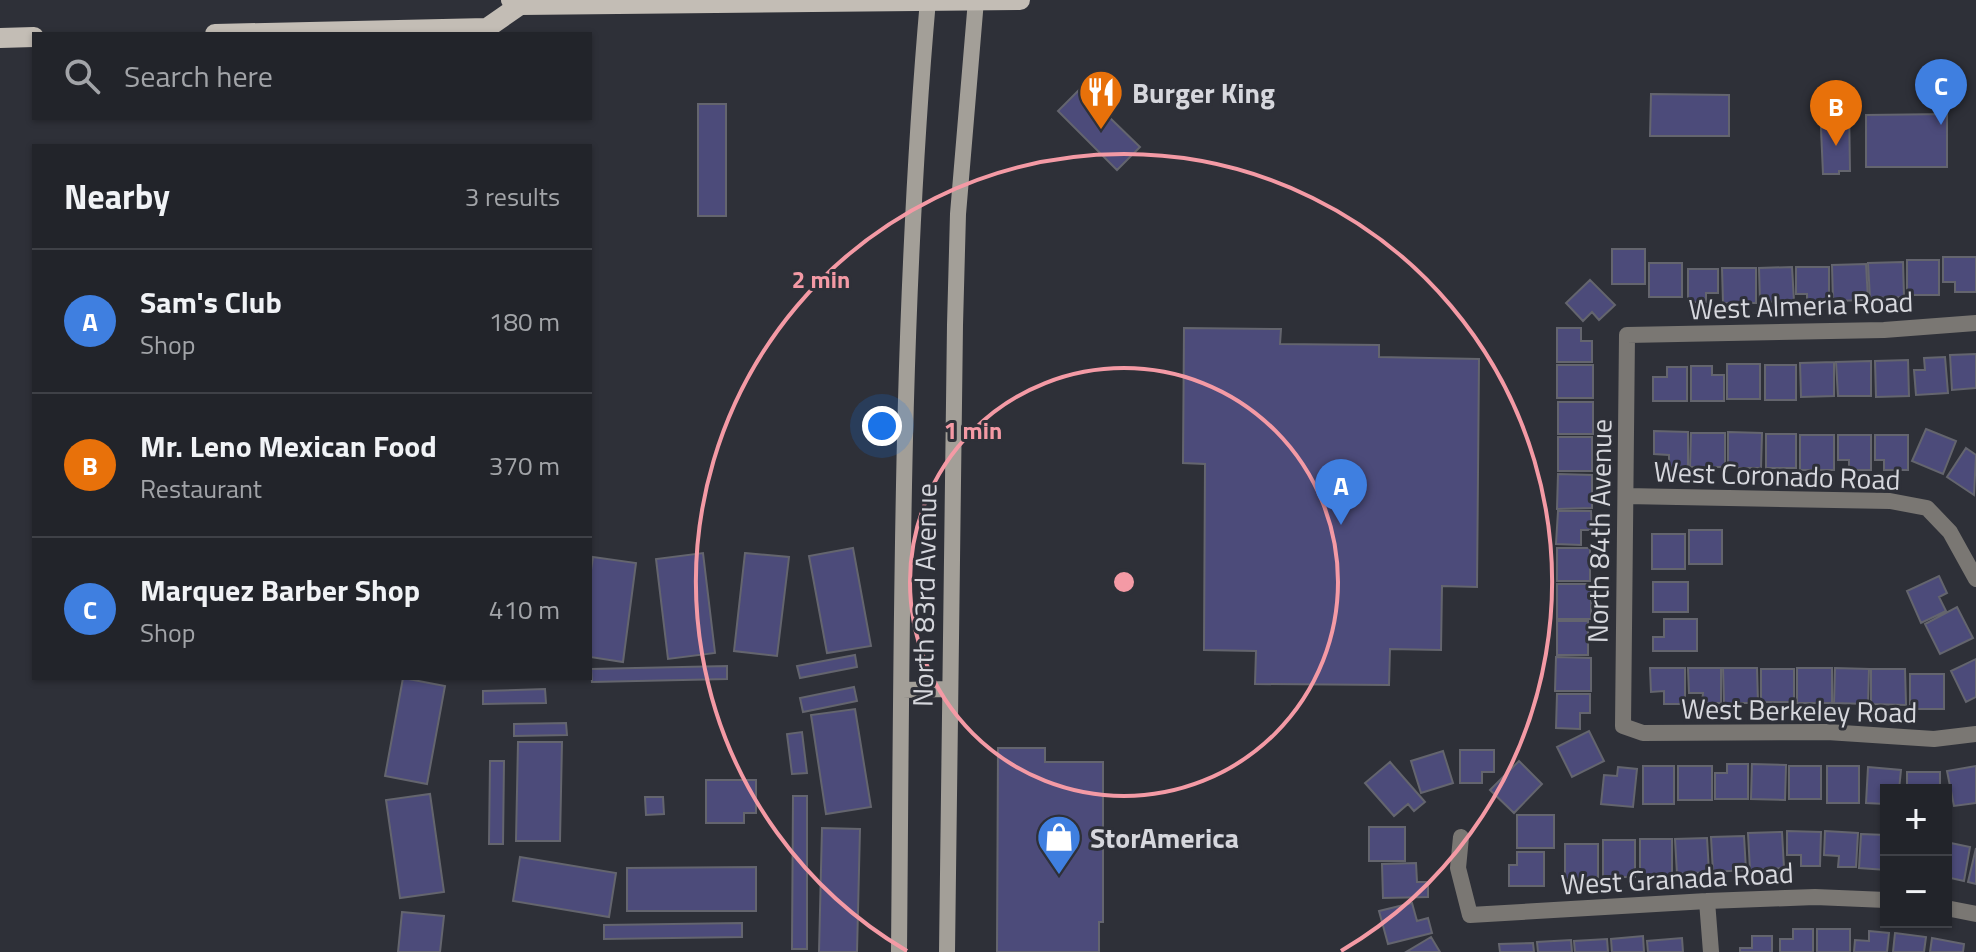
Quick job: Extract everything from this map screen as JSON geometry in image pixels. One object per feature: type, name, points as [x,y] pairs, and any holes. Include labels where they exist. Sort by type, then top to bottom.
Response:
[{"type":"main road","name":"North 83rd Avenue","points":[[947,952],[948,689],[958,214],[976,0]]},
{"type":"main road","points":[[306,32],[487,28],[516,3],[1020,0]]},
{"type":"main road","name":"North 83rd Avenue","points":[[899,952],[908,273],[928,1]]},
{"type":"main road","points":[[0,38],[32,37]]},
{"type":"main road","points":[[902,690],[948,689]]},
{"type":"street","name":"West Almeria Road","points":[[1627,335],[1884,330],[1976,323]]},
{"type":"street","name":"North 84th Avenue","points":[[1623,726],[1627,335]]},
{"type":"street","name":"West Coronado Road","points":[[1626,496],[1890,501],[1927,508],[1950,532],[1976,579]]},
{"type":"street","name":"West Berkeley Road","points":[[1623,726],[1643,733],[1827,732],[1934,739],[1976,734]]},
{"type":"street","name":"West Granada Road","points":[[1461,837],[1458,868],[1470,915],[1707,901],[1815,897],[1880,900]]},
{"type":"street","points":[[1707,901],[1711,952]]},
{"type":"street","points":[[1952,909],[1976,914]]},
{"type":"building","name":"Burger King","points":[[1080,89],[1096,105],[1099,104],[1140,147],[1117,170],[1058,111]]},
{"type":"building","points":[[1651,94],[1729,95],[1729,136],[1650,136]]},
{"type":"building","points":[[698,104],[726,104],[726,216],[698,216]]},
{"type":"building","points":[[1820,106],[1849,106],[1850,171],[1823,174]]},
{"type":"building","points":[[1947,114],[1947,167],[1866,167],[1866,115]]},
{"type":"building","points":[[1612,249],[1645,249],[1645,284],[1612,284]]},
{"type":"building","points":[[1943,257],[1976,257],[1976,292],[1955,292],[1955,282],[1943,282]]},
{"type":"building","points":[[1907,260],[1939,260],[1939,295],[1907,295]]},
{"type":"building","points":[[1903,262],[1904,297],[1870,298],[1868,263]]},
{"type":"building","points":[[1649,263],[1682,263],[1682,297],[1649,297]]},
{"type":"building","points":[[1866,264],[1868,300],[1833,301],[1832,265]]},
{"type":"building","points":[[1792,267],[1794,301],[1760,302],[1759,268]]},
{"type":"building","points":[[1796,267],[1829,267],[1829,302],[1807,302],[1807,294],[1796,294]]},
{"type":"building","points":[[1722,268],[1756,268],[1756,303],[1723,303]]},
{"type":"building","points":[[1688,269],[1718,269],[1718,293],[1706,293],[1706,302],[1688,302]]},
{"type":"building","points":[[1590,280],[1615,305],[1599,320],[1592,312],[1583,321],[1566,303]]},
{"type":"building","points":[[1184,328],[1281,329],[1280,344],[1379,345],[1379,357],[1479,359],[1477,587],[1442,586],[1441,650],[1390,649],[1389,685],[1255,684],[1256,651],[1204,650],[1205,464],[1183,463]]},
{"type":"building","points":[[1557,328],[1581,328],[1581,341],[1592,341],[1592,362],[1557,362]]},
{"type":"building","points":[[1976,354],[1976,388],[1952,390],[1950,355]]},
{"type":"building","points":[[1945,357],[1948,393],[1916,395],[1914,370],[1925,370],[1924,358]]},
{"type":"building","points":[[1908,360],[1909,396],[1876,397],[1875,361]]},
{"type":"building","points":[[1871,361],[1871,396],[1838,396],[1836,362]]},
{"type":"building","points":[[1834,362],[1834,396],[1801,397],[1800,363]]},
{"type":"building","points":[[1727,364],[1760,364],[1760,399],[1727,399]]},
{"type":"building","points":[[1557,365],[1593,365],[1593,398],[1557,398]]},
{"type":"building","points":[[1765,365],[1796,365],[1796,400],[1765,400]]},
{"type":"building","points":[[1691,366],[1712,366],[1712,375],[1724,375],[1724,401],[1691,401]]},
{"type":"building","points":[[1667,367],[1687,367],[1687,401],[1653,401],[1653,377],[1667,377]]},
{"type":"building","points":[[1558,402],[1593,402],[1593,434],[1558,434]]},
{"type":"building","points":[[1926,429],[1956,441],[1943,474],[1912,461]]},
{"type":"building","points":[[1654,431],[1688,432],[1688,467],[1669,467],[1669,455],[1654,454]]},
{"type":"building","points":[[1728,432],[1762,433],[1761,468],[1728,468]]},
{"type":"building","points":[[1691,433],[1725,433],[1725,467],[1690,467]]},
{"type":"building","points":[[1766,434],[1796,434],[1796,468],[1766,468]]},
{"type":"building","points":[[1800,435],[1834,435],[1834,470],[1800,470]]},
{"type":"building","points":[[1838,435],[1871,435],[1871,470],[1849,470],[1849,460],[1838,460]]},
{"type":"building","points":[[1875,435],[1908,435],[1908,470],[1884,470],[1884,460],[1875,460]]},
{"type":"building","points":[[1558,437],[1592,437],[1592,471],[1558,471]]},
{"type":"building","points":[[1966,448],[1976,455],[1974,495],[1947,477]]},
{"type":"building","points":[[1558,474],[1592,475],[1592,508],[1557,509]]},
{"type":"building","points":[[1558,511],[1591,511],[1592,530],[1581,530],[1581,545],[1556,544]]},
{"type":"building","points":[[1689,530],[1722,530],[1722,564],[1689,564]]},
{"type":"building","points":[[1652,534],[1685,534],[1685,569],[1652,569]]},
{"type":"building","points":[[853,548],[871,646],[827,653],[809,556]]},
{"type":"building","points":[[1557,548],[1590,548],[1590,581],[1557,581]]},
{"type":"building","points":[[703,553],[715,653],[668,659],[656,559]]},
{"type":"building","points":[[745,553],[789,557],[777,656],[734,651]]},
{"type":"building","points":[[593,557],[636,563],[623,662],[592,657]]},
{"type":"building","points":[[1939,576],[1947,593],[1939,597],[1946,611],[1921,623],[1907,591]]},
{"type":"building","points":[[1653,582],[1688,582],[1688,612],[1653,612]]},
{"type":"building","points":[[1557,584],[1591,584],[1591,619],[1557,619]]},
{"type":"building","points":[[1957,607],[1973,638],[1940,654],[1925,624]]},
{"type":"building","points":[[1664,619],[1697,619],[1697,651],[1653,651],[1653,637],[1664,637]]},
{"type":"building","points":[[1557,621],[1588,621],[1588,655],[1557,655]]},
{"type":"building","points":[[855,655],[857,667],[800,678],[797,666]]},
{"type":"building","points":[[1556,657],[1591,658],[1591,691],[1555,691]]},
{"type":"building","points":[[1976,659],[1976,697],[1966,702],[1951,671]]},
{"type":"building","points":[[727,666],[727,679],[592,682],[592,669]]},
{"type":"building","points":[[1650,668],[1685,668],[1685,704],[1664,704],[1664,691],[1651,692]]},
{"type":"building","points":[[1688,668],[1721,668],[1721,703],[1702,703],[1703,693],[1689,693]]},
{"type":"building","points":[[1723,668],[1757,668],[1758,703],[1724,703]]},
{"type":"building","points":[[1797,668],[1832,668],[1832,703],[1797,703]]},
{"type":"building","points":[[1835,668],[1869,669],[1868,704],[1834,703]]},
{"type":"building","points":[[1761,669],[1794,669],[1794,702],[1761,702]]},
{"type":"building","points":[[1871,669],[1905,669],[1906,705],[1871,704]]},
{"type":"building","points":[[1910,674],[1944,674],[1944,709],[1910,709]]},
{"type":"building","points":[[403,680],[445,686],[427,784],[385,776]]},
{"type":"building","points":[[854,687],[857,701],[803,712],[800,698]]},
{"type":"building","points":[[545,689],[546,703],[483,704],[483,691]]},
{"type":"building","points":[[1557,694],[1590,694],[1590,713],[1580,713],[1580,729],[1556,728]]},
{"type":"building","points":[[855,709],[871,807],[826,814],[811,715]]},
{"type":"building","points":[[566,723],[567,735],[514,736],[514,724]]},
{"type":"building","points":[[1589,731],[1604,761],[1572,777],[1557,747]]},
{"type":"building","points":[[802,732],[807,773],[792,774],[787,734]]},
{"type":"building","points":[[518,742],[562,742],[560,841],[516,841]]},
{"type":"building","points":[[998,748],[1045,748],[1045,762],[1103,762],[1103,922],[1099,922],[1099,952],[997,952]]},
{"type":"building","points":[[1460,750],[1494,750],[1494,772],[1482,772],[1482,783],[1460,783]]},
{"type":"building","points":[[1443,751],[1453,783],[1421,793],[1411,761]]},
{"type":"building","points":[[490,761],[504,761],[503,844],[489,844]]},
{"type":"building","points":[[1519,761],[1542,784],[1514,813],[1490,790]]},
{"type":"building","points":[[1390,762],[1425,802],[1414,811],[1408,804],[1394,816],[1365,783]]},
{"type":"building","points":[[1727,764],[1748,764],[1748,799],[1715,799],[1715,773],[1727,773]]},
{"type":"building","points":[[1752,764],[1786,765],[1785,800],[1751,799]]},
{"type":"building","points":[[1643,766],[1674,766],[1674,804],[1643,804]]},
{"type":"building","points":[[1678,766],[1712,766],[1712,800],[1678,800]]},
{"type":"building","points":[[1789,766],[1821,766],[1821,799],[1789,799]]},
{"type":"building","points":[[1827,766],[1859,766],[1859,803],[1827,803]]},
{"type":"building","points":[[1976,766],[1976,803],[1954,806],[1947,771]]},
{"type":"building","points":[[1618,767],[1637,769],[1633,807],[1601,804],[1604,775],[1617,776]]},
{"type":"building","points":[[1868,767],[1901,770],[1900,784],[1880,784],[1880,804],[1866,803]]},
{"type":"building","points":[[1907,772],[1940,772],[1940,784],[1907,784]]},
{"type":"building","points":[[706,780],[756,780],[756,813],[744,813],[744,823],[706,823]]},
{"type":"building","points":[[430,794],[444,892],[400,898],[386,800]]},
{"type":"building","points":[[793,796],[807,796],[807,949],[792,949]]},
{"type":"building","points":[[645,797],[663,797],[664,814],[646,815]]},
{"type":"building","points":[[1517,815],[1554,815],[1554,848],[1517,848]]},
{"type":"building","points":[[1369,827],[1405,827],[1405,861],[1369,861]]},
{"type":"building","points":[[822,828],[860,829],[857,952],[819,952]]},
{"type":"building","points":[[1787,831],[1821,832],[1820,866],[1801,866],[1801,855],[1787,855]]},
{"type":"building","points":[[1825,831],[1858,833],[1856,867],[1838,867],[1839,856],[1824,855]]},
{"type":"building","points":[[1782,832],[1784,868],[1750,870],[1748,833]]},
{"type":"building","points":[[1861,834],[1880,835],[1880,870],[1859,868]]},
{"type":"building","points":[[1744,836],[1746,870],[1713,872],[1711,837]]},
{"type":"building","points":[[1707,838],[1709,872],[1677,874],[1675,839]]},
{"type":"building","points":[[1640,839],[1672,839],[1672,875],[1640,875]]},
{"type":"building","points":[[1603,840],[1635,840],[1635,877],[1603,877]]},
{"type":"building","points":[[1952,843],[1970,847],[1964,881],[1952,878]]},
{"type":"building","points":[[1565,844],[1598,844],[1598,879],[1565,879]]},
{"type":"building","points":[[1976,848],[1976,884],[1968,882]]},
{"type":"building","points":[[1517,852],[1544,852],[1544,886],[1509,886],[1509,865],[1517,865]]},
{"type":"building","points":[[520,857],[616,873],[609,917],[513,901]]},
{"type":"building","points":[[1416,863],[1417,882],[1428,882],[1428,897],[1383,898],[1382,864]]},
{"type":"building","points":[[756,867],[756,911],[627,911],[627,868]]},
{"type":"building","points":[[1412,903],[1417,921],[1428,918],[1432,933],[1388,944],[1379,911]]},
{"type":"building","points":[[402,912],[444,916],[440,952],[398,952]]},
{"type":"building","points":[[742,923],[742,937],[604,939],[604,925]]},
{"type":"building","points":[[1793,929],[1813,929],[1813,952],[1780,952],[1780,939],[1793,939]]},
{"type":"building","points":[[1817,929],[1850,929],[1850,952],[1817,952]]},
{"type":"building","points":[[1869,931],[1889,933],[1887,952],[1854,952],[1855,940],[1869,941]]},
{"type":"building","points":[[1895,933],[1926,937],[1924,952],[1893,952]]},
{"type":"building","points":[[1643,936],[1644,952],[1612,952],[1611,939]]},
{"type":"building","points":[[1752,936],[1772,936],[1772,952],[1740,952],[1740,948],[1752,948]]},
{"type":"building","points":[[1431,937],[1440,952],[1406,952]]},
{"type":"building","points":[[1682,938],[1683,952],[1648,952],[1647,941]]},
{"type":"building","points":[[1932,938],[1964,944],[1963,952],[1930,952]]},
{"type":"building","points":[[1607,939],[1608,952],[1575,952],[1574,941]]},
{"type":"building","points":[[1571,940],[1572,952],[1538,952],[1537,942]]},
{"type":"building","points":[[1533,943],[1534,952],[1500,952],[1499,944]]},
{"type":"place","name":"Marquez Barber Shop","points":[[1941,125]]},
{"type":"place","name":"Burger King","points":[[1101,131]]},
{"type":"place","name":"Mr. Leno Mexican Food","points":[[1836,146]]},
{"type":"place","name":"Sam's Club","points":[[1341,525]]},
{"type":"place","name":"StorAmerica","points":[[1059,876]]}]
